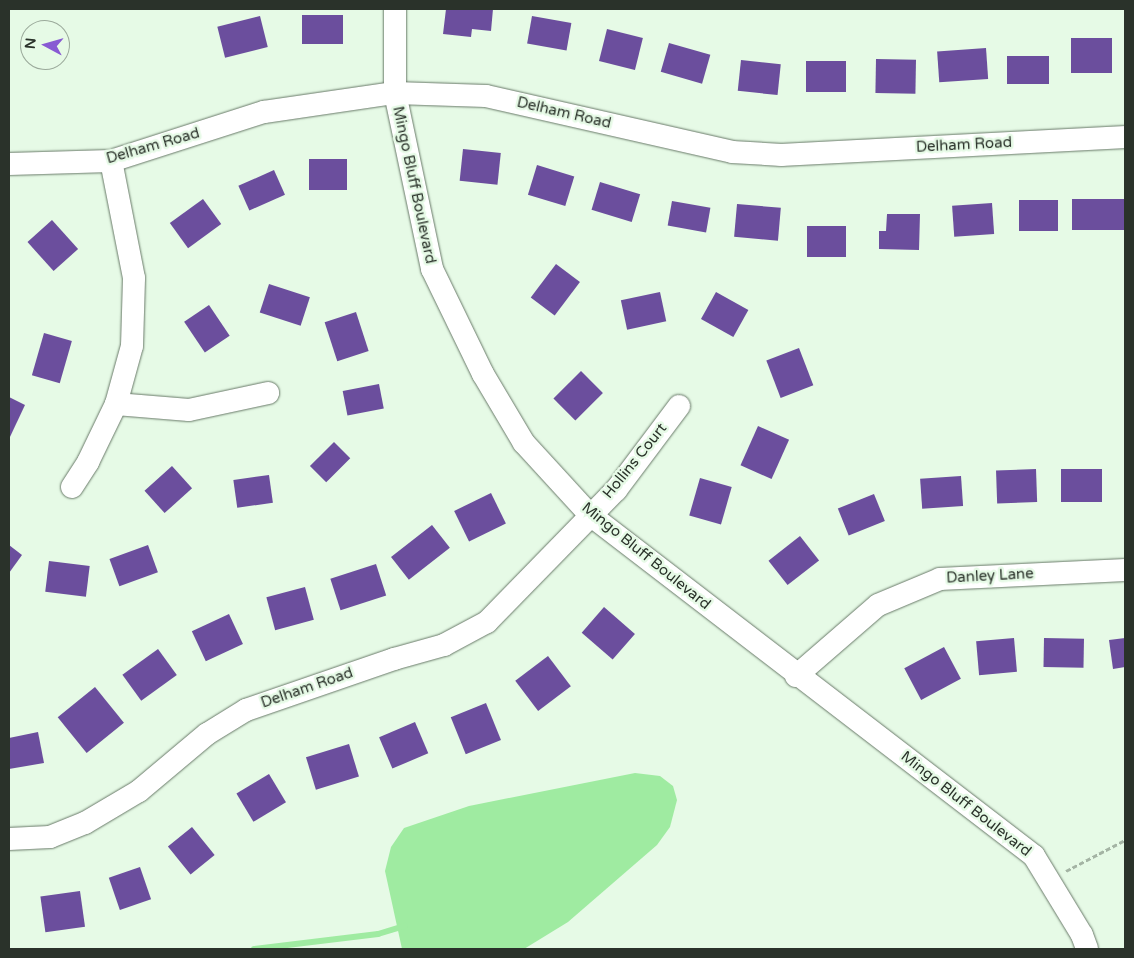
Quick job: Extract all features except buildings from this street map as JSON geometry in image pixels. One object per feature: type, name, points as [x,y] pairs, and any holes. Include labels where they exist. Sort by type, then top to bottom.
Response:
[{"type":"street","name":"Mingo Bluff Boulevard","points":[[395,9],[395,93],[432,269],[483,374],[524,443],[589,514],[796,676],[917,763],[1034,856],[1082,935],[1087,949]]},
{"type":"street","name":"Delham Road","points":[[9,164],[111,161],[264,112],[395,93],[486,96],[732,152],[782,155],[1125,137]]},
{"type":"street","points":[[72,486],[88,462],[116,404],[132,346],[134,278],[111,161]]},
{"type":"street","points":[[116,404],[189,410],[268,393]]},
{"type":"street","name":"Hollins Court","points":[[589,514],[616,490],[679,406]]},
{"type":"street","name":"Delham Road","points":[[9,839],[50,837],[85,823],[139,791],[207,734],[246,710],[384,662],[444,645],[468,634],[487,622],[524,587],[589,514]]},
{"type":"street","name":"Danley Lane","points":[[796,676],[878,605],[940,579],[1125,570]]},
{"type":"path","points":[[1063,872],[1125,840]]},
{"type":"shaded area","points":[[635,773],[660,776],[673,786],[677,800],[670,827],[657,845],[568,922],[524,949],[402,949],[385,871],[391,847],[404,828],[469,806]]},
{"type":"waterway","points":[[254,949],[378,934],[405,926]]}]
